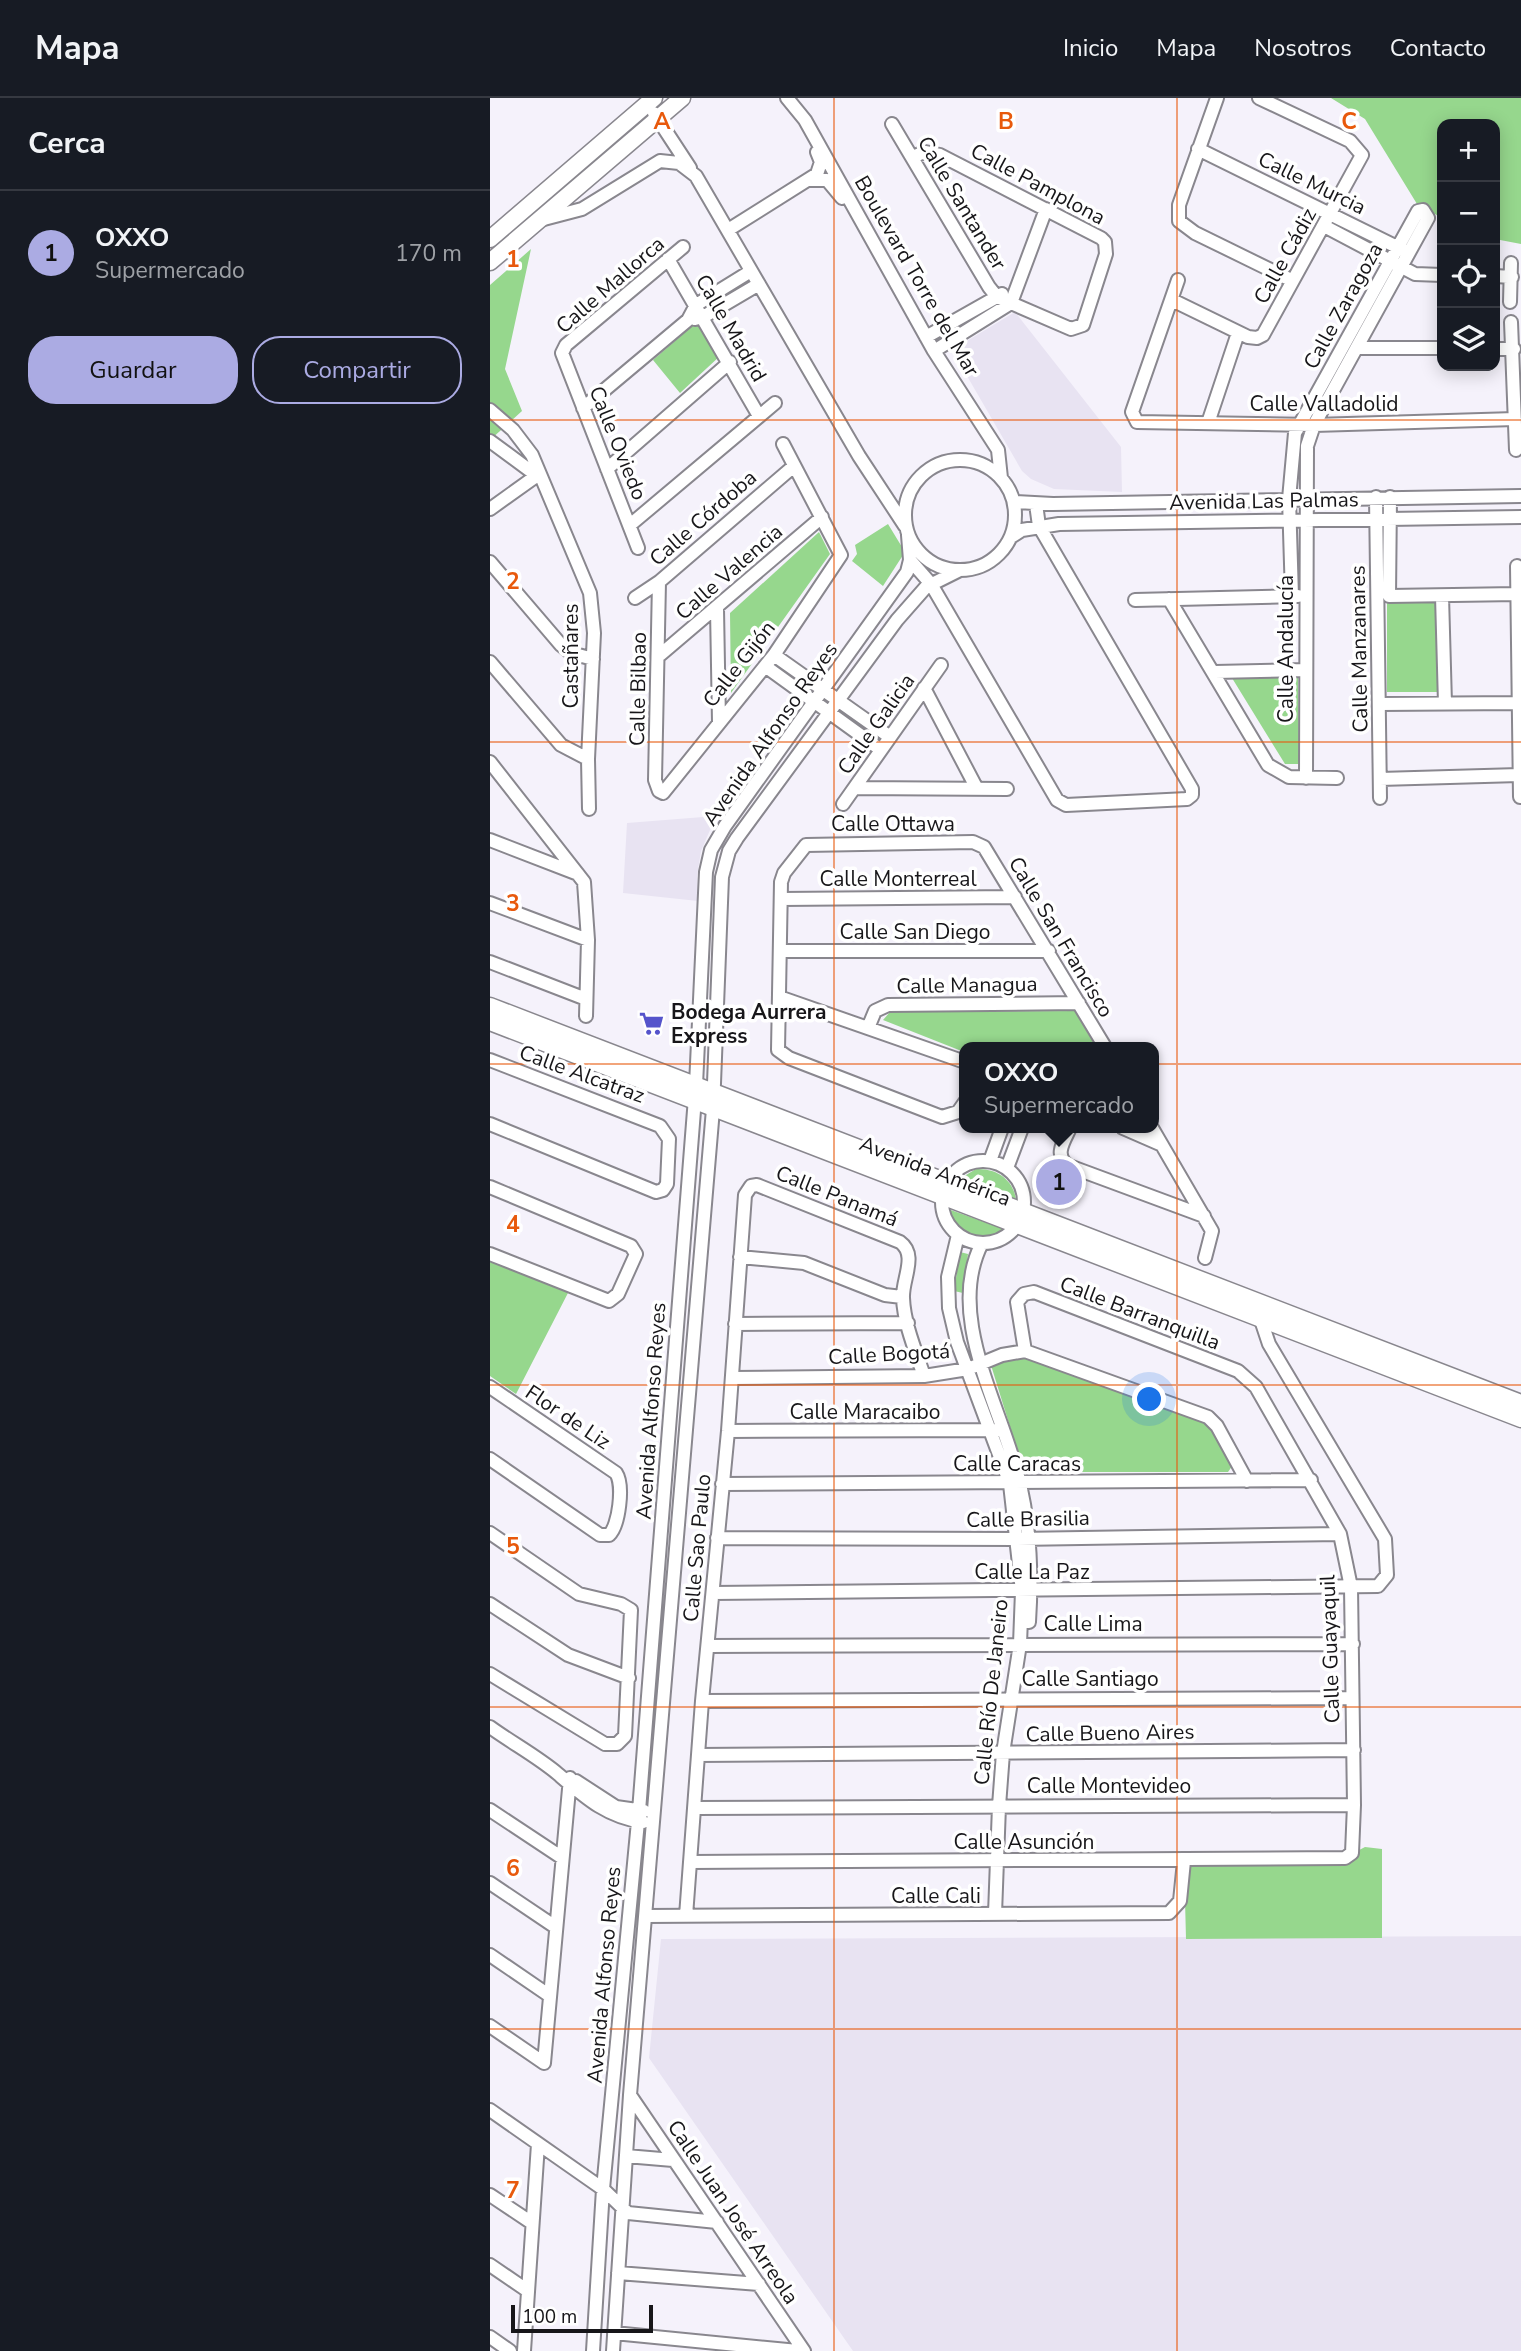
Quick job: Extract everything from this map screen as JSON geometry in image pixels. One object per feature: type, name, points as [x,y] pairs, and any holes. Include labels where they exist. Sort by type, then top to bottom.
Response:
[{"type":"main road","points":[[490,262],[682,98]]},
{"type":"main road","points":[[490,240],[651,101]]},
{"type":"main road","name":"Avenida América","points":[[490,1006],[715,1091],[945,1189]]},
{"type":"main road","name":"Avenida América","points":[[490,1022],[713,1109],[1250,1297],[1521,1403]]},
{"type":"main road","name":"Avenida América","points":[[1020,1217],[1261,1320],[1521,1419]]},
{"type":"main road","points":[[1244,1313],[1250,1297]]},
{"type":"street","points":[[1217,98],[1180,205],[1179,221],[1195,233],[1291,280]]},
{"type":"street","name":"Calle Cádiz","points":[[1238,333],[1259,337],[1266,331],[1291,280],[1362,155],[1350,141],[1259,98]]},
{"type":"street","points":[[651,101],[658,118],[696,176],[859,456],[906,530],[927,560],[958,571],[974,569],[989,562],[1002,551],[1011,537],[1016,514],[1014,502],[1001,478],[974,461],[949,461],[927,469],[908,494],[904,510],[906,530],[910,560],[931,583],[1054,797],[1066,805],[1187,799],[1192,795],[1192,789],[1039,526],[1036,504]]},
{"type":"street","points":[[728,230],[820,171],[821,162],[791,103]]},
{"type":"street","name":"Boulevard Torre del Mar","points":[[791,103],[805,120],[855,205],[860,221],[934,351],[998,450],[1001,478]]},
{"type":"street","name":"Calle Santander","points":[[892,124],[998,296],[1071,330],[1079,328]]},
{"type":"street","name":"Calle Murcia","points":[[1198,149],[1327,220],[1415,274],[1437,275]]},
{"type":"street","name":"Calle Pamplona","points":[[912,157],[925,152],[940,155],[1096,234],[1105,242],[1106,254],[1085,320],[1079,328]]},
{"type":"street","points":[[540,220],[582,208],[660,162],[679,163],[696,176]]},
{"type":"street","points":[[809,180],[823,179],[831,183],[860,221]]},
{"type":"street","points":[[934,351],[1011,303],[1046,209]]},
{"type":"street","name":"Calle Zaragoza","points":[[1289,499],[1293,439],[1298,425],[1422,217]]},
{"type":"street","name":"Calle Murcia","points":[[1327,220],[1403,250]]},
{"type":"street","name":"Calle Mallorca","points":[[562,352],[683,247]]},
{"type":"street","name":"Calle Madrid","points":[[668,259],[759,416]]},
{"type":"street","name":"Calle Zaragoza","points":[[1306,498],[1307,446],[1314,425],[1358,348],[1395,263]]},
{"type":"street","points":[[1510,302],[1511,263]]},
{"type":"street","points":[[583,408],[688,320],[696,305],[751,271]]},
{"type":"street","points":[[1500,276],[1512,276]]},
{"type":"street","points":[[1178,280],[1172,300],[1238,333],[1208,423]]},
{"type":"street","points":[[688,320],[703,317],[759,284]]},
{"type":"street","points":[[926,337],[1018,286]]},
{"type":"street","name":"Calle Valladolid","points":[[1172,300],[1132,412],[1135,419],[1141,423],[1314,425],[1514,419]]},
{"type":"street","points":[[966,314],[973,327]]},
{"type":"street","points":[[1511,322],[1516,450]]},
{"type":"street","points":[[1358,348],[1437,348]]},
{"type":"street","points":[[1500,349],[1514,349]]},
{"type":"street","name":"Calle Oviedo","points":[[562,352],[638,548]]},
{"type":"street","points":[[607,469],[730,362]]},
{"type":"street","points":[[629,526],[775,403]]},
{"type":"street","points":[[490,509],[538,476],[490,440],[500,430],[494,414]]},
{"type":"street","name":"Castañares","points":[[494,414],[526,446],[590,593],[593,659],[588,759],[589,809]]},
{"type":"street","points":[[783,444],[822,517]]},
{"type":"street","name":"Calle Córdoba","points":[[635,598],[659,582],[794,466]]},
{"type":"street","name":"Avenida Las Palmas","points":[[1014,502],[1036,504],[1521,496]]},
{"type":"street","points":[[1383,518],[1390,497]]},
{"type":"street","name":"Calle Andalucía","points":[[1299,596],[1306,498]]},
{"type":"street","points":[[1376,498],[1383,518]]},
{"type":"street","name":"Calle Andalucía","points":[[1289,499],[1305,670],[1306,778]]},
{"type":"street","name":"Calle Gijón","points":[[663,793],[774,655],[841,555],[822,517]]},
{"type":"street","name":"Calle Valencia","points":[[660,655],[822,517]]},
{"type":"street","name":"Avenida Las Palmas","points":[[1011,537],[1039,526],[1521,517]]},
{"type":"street","name":"Calle Manzanares","points":[[1383,518],[1389,596],[1442,596]]},
{"type":"street","name":"Calle Manzanares","points":[[1380,798],[1383,518]]},
{"type":"street","name":"Avenida Alfonso Reyes","points":[[593,2351],[603,2189],[638,1816],[695,1102],[706,866],[711,850],[742,803],[907,572],[910,560]]},
{"type":"street","points":[[490,562],[561,645],[571,653],[593,659]]},
{"type":"street","points":[[1517,566],[1520,797]]},
{"type":"street","name":"Avenida Alfonso Reyes","points":[[613,2351],[626,2156],[715,1091],[722,877],[729,851],[755,812],[897,620],[931,583],[958,571]]},
{"type":"street","name":"Calle Bilbao","points":[[659,582],[660,655],[655,780],[657,789],[663,793]]},
{"type":"street","points":[[1445,704],[1442,596],[1517,594]]},
{"type":"street","points":[[1135,600],[1299,596]]},
{"type":"street","points":[[1169,599],[1268,765],[1282,776],[1337,778]]},
{"type":"street","points":[[717,609],[719,722]]},
{"type":"street","points":[[774,655],[890,737]]},
{"type":"street","points":[[490,662],[561,745],[588,759]]},
{"type":"street","name":"Calle Galicia","points":[[843,804],[941,665]]},
{"type":"street","points":[[765,666],[881,750]]},
{"type":"street","points":[[1215,673],[1305,670]]},
{"type":"street","points":[[924,688],[976,788]]},
{"type":"street","points":[[1380,704],[1518,704]]},
{"type":"street","points":[[490,762],[580,875],[586,889],[586,1016]]},
{"type":"street","points":[[1380,779],[1519,775]]},
{"type":"street","points":[[855,788],[1007,789]]},
{"type":"street","points":[[742,803],[755,812]]},
{"type":"street","points":[[490,840],[580,875]]},
{"type":"street","name":"Calle Ottawa","points":[[781,899],[782,877],[802,847],[811,843],[972,842],[984,847]]},
{"type":"street","name":"Calle San Francisco","points":[[984,847],[1102,1042]]},
{"type":"street","name":"Calle Monterreal","points":[[781,899],[1015,897]]},
{"type":"street","points":[[781,899],[776,1044],[789,1058],[942,1117],[959,1110]]},
{"type":"street","points":[[490,903],[588,940]]},
{"type":"street","name":"Calle San Diego","points":[[781,951],[1049,951]]},
{"type":"street","points":[[490,962],[586,999]]},
{"type":"street","points":[[779,997],[959,1060]]},
{"type":"street","name":"Calle Managua","points":[[868,1028],[875,1010],[888,1005],[1079,1003]]},
{"type":"street","name":"Calle Alcatraz","points":[[490,1060],[660,1126],[669,1139],[667,1184],[663,1190],[656,1192],[490,1124]]},
{"type":"street","points":[[990,1161],[1000,1133],[1015,1145]]},
{"type":"street","points":[[1007,1168],[1020,1133]]},
{"type":"street","points":[[1068,1133],[1060,1151],[1063,1163],[1069,1167],[1204,1216]]},
{"type":"street","points":[[1134,1133],[1162,1145]]},
{"type":"street","points":[[1155,1133],[1212,1231],[1205,1258]]},
{"type":"street","points":[[990,1161],[1007,1168],[1017,1180],[1023,1195],[1020,1217],[1002,1238],[982,1243],[958,1234],[945,1217],[945,1189],[966,1164],[990,1161]]},
{"type":"street","name":"Calle Panamá","points":[[751,1186],[757,1185],[907,1247],[909,1256],[902,1297]]},
{"type":"street","name":"Calle Sao Paulo","points":[[686,1916],[702,1701],[728,1431],[745,1195],[751,1186]]},
{"type":"street","points":[[490,1187],[631,1246],[636,1259],[618,1294],[609,1301],[490,1254]]},
{"type":"street","name":"Calle Río De Janeiro","points":[[958,1234],[948,1277],[949,1308],[968,1369],[997,1430]]},
{"type":"street","name":"Calle Río De Janeiro","points":[[982,1243],[971,1268],[968,1304],[997,1430],[1015,1484],[1026,1592],[1024,1644],[1002,1806],[998,1861],[999,1914]]},
{"type":"street","points":[[740,1257],[804,1263],[886,1295],[902,1297],[924,1377]]},
{"type":"street","name":"Calle Barranquilla","points":[[1025,1351],[1016,1308],[1021,1297],[1034,1292],[1238,1371],[1255,1387]]},
{"type":"street","points":[[949,1308],[968,1304]]},
{"type":"street","name":"Calle La Paz","points":[[713,1593],[1372,1588],[1386,1579],[1385,1539],[1269,1345],[1261,1320]]},
{"type":"street","points":[[735,1324],[908,1323]]},
{"type":"street","points":[[1025,1351],[1209,1417],[1217,1426],[1247,1481]]},
{"type":"street","name":"Calle Bogotá","points":[[732,1378],[924,1377],[968,1369],[982,1361],[1025,1351]]},
{"type":"street","name":"Flor de Liz","points":[[490,1387],[613,1470],[620,1482],[612,1532],[600,1535],[490,1459]]},
{"type":"street","name":"Calle Guayaquil","points":[[1255,1387],[1340,1534],[1351,1587],[1354,1849]]},
{"type":"street","name":"Calle Maracaibo","points":[[728,1431],[997,1430]]},
{"type":"street","name":"Calle Caracas","points":[[722,1484],[1311,1480]]},
{"type":"street","points":[[490,1533],[579,1594],[621,1604],[631,1610],[627,1730],[622,1742],[604,1744],[490,1674]]},
{"type":"street","name":"Calle Brasilia","points":[[717,1538],[1022,1539],[1340,1534]]},
{"type":"street","points":[[490,1604],[568,1656],[629,1678]]},
{"type":"street","name":"Calle Lima","points":[[708,1646],[1353,1644]]},
{"type":"street","name":"Calle Santiago","points":[[702,1701],[1352,1698]]},
{"type":"street","points":[[490,1727],[566,1779],[608,1813],[655,1817]]},
{"type":"street","name":"Calle Bueno Aires","points":[[698,1755],[1354,1750]]},
{"type":"street","points":[[490,2026],[544,2063],[566,1779]]},
{"type":"street","name":"Calle Montevideo","points":[[695,1808],[1354,1805]]},
{"type":"street","points":[[490,1810],[561,1857]]},
{"type":"street","name":"Calle Asunción","points":[[691,1862],[1345,1858],[1354,1849]]},
{"type":"street","name":"Calle Cali","points":[[646,1916],[1169,1913],[1180,1901],[1184,1861]]},
{"type":"street","points":[[490,1882],[554,1926]]},
{"type":"street","points":[[490,1955],[550,1996]]},
{"type":"street","name":"Calle Juan José Arreola","points":[[631,2095],[760,2284],[801,2351]]},
{"type":"street","points":[[490,2110],[603,2189],[623,2209],[634,2215],[717,2222]]},
{"type":"street","points":[[524,2351],[538,2144]]},
{"type":"street","points":[[626,2156],[673,2160]]},
{"type":"street","points":[[490,2195],[532,2223]]},
{"type":"street","points":[[490,2265],[528,2291]]},
{"type":"street","points":[[618,2273],[760,2284]]},
{"type":"street","points":[[614,2333],[801,2351]]},
{"type":"street","points":[[490,2337],[510,2351]]},
{"type":"shaded area","points":[[1015,312],[1121,447],[1122,492],[1054,489],[1031,479],[1022,471],[952,350]]},
{"type":"shaded area","points":[[716,816],[701,851],[697,876],[698,901],[623,893],[627,823]]},
{"type":"shaded area","points":[[1521,1936],[1521,2351],[853,2351],[649,2058],[661,1939]]},
{"type":"green space","points":[[1331,98],[1521,98],[1521,244],[1500,240],[1500,119],[1437,119],[1437,215],[1417,204],[1365,119]]},
{"type":"green space","points":[[531,249],[505,369],[522,411],[490,440],[490,285]]},
{"type":"green space","points":[[697,322],[720,356],[680,393],[653,360]]},
{"type":"green space","points":[[888,524],[905,552],[883,586],[852,561],[857,554],[855,545]]},
{"type":"green space","points":[[819,532],[830,554],[731,693],[730,613]]},
{"type":"green space","points":[[1387,601],[1437,601],[1438,692],[1387,692]]},
{"type":"green space","points":[[1298,675],[1299,764],[1285,764],[1232,678]]},
{"type":"green space","points":[[1075,1011],[1093,1042],[959,1042],[959,1050],[883,1020],[890,1012]]},
{"type":"green space","points":[[976,1169],[990,1170],[1002,1176],[1011,1186],[1016,1199],[961,1178]]},
{"type":"green space","points":[[948,1209],[1004,1229],[987,1237],[970,1236],[956,1226]]},
{"type":"green space","points":[[960,1252],[968,1254],[963,1293],[954,1291]]},
{"type":"green space","points":[[490,1259],[569,1291],[516,1394],[490,1376]]},
{"type":"green space","points":[[1018,1355],[1041,1358],[1208,1420],[1235,1462],[1228,1472],[1024,1472],[990,1362]]},
{"type":"green space","points":[[1365,1847],[1382,1849],[1382,1938],[1186,1939],[1184,1861],[1344,1858]]},
{"type":"place","name":"Bodega Aurrera Express","points":[[651,1024]]},
{"type":"place","name":"OXXO","points":[[1059,1182]]}]
